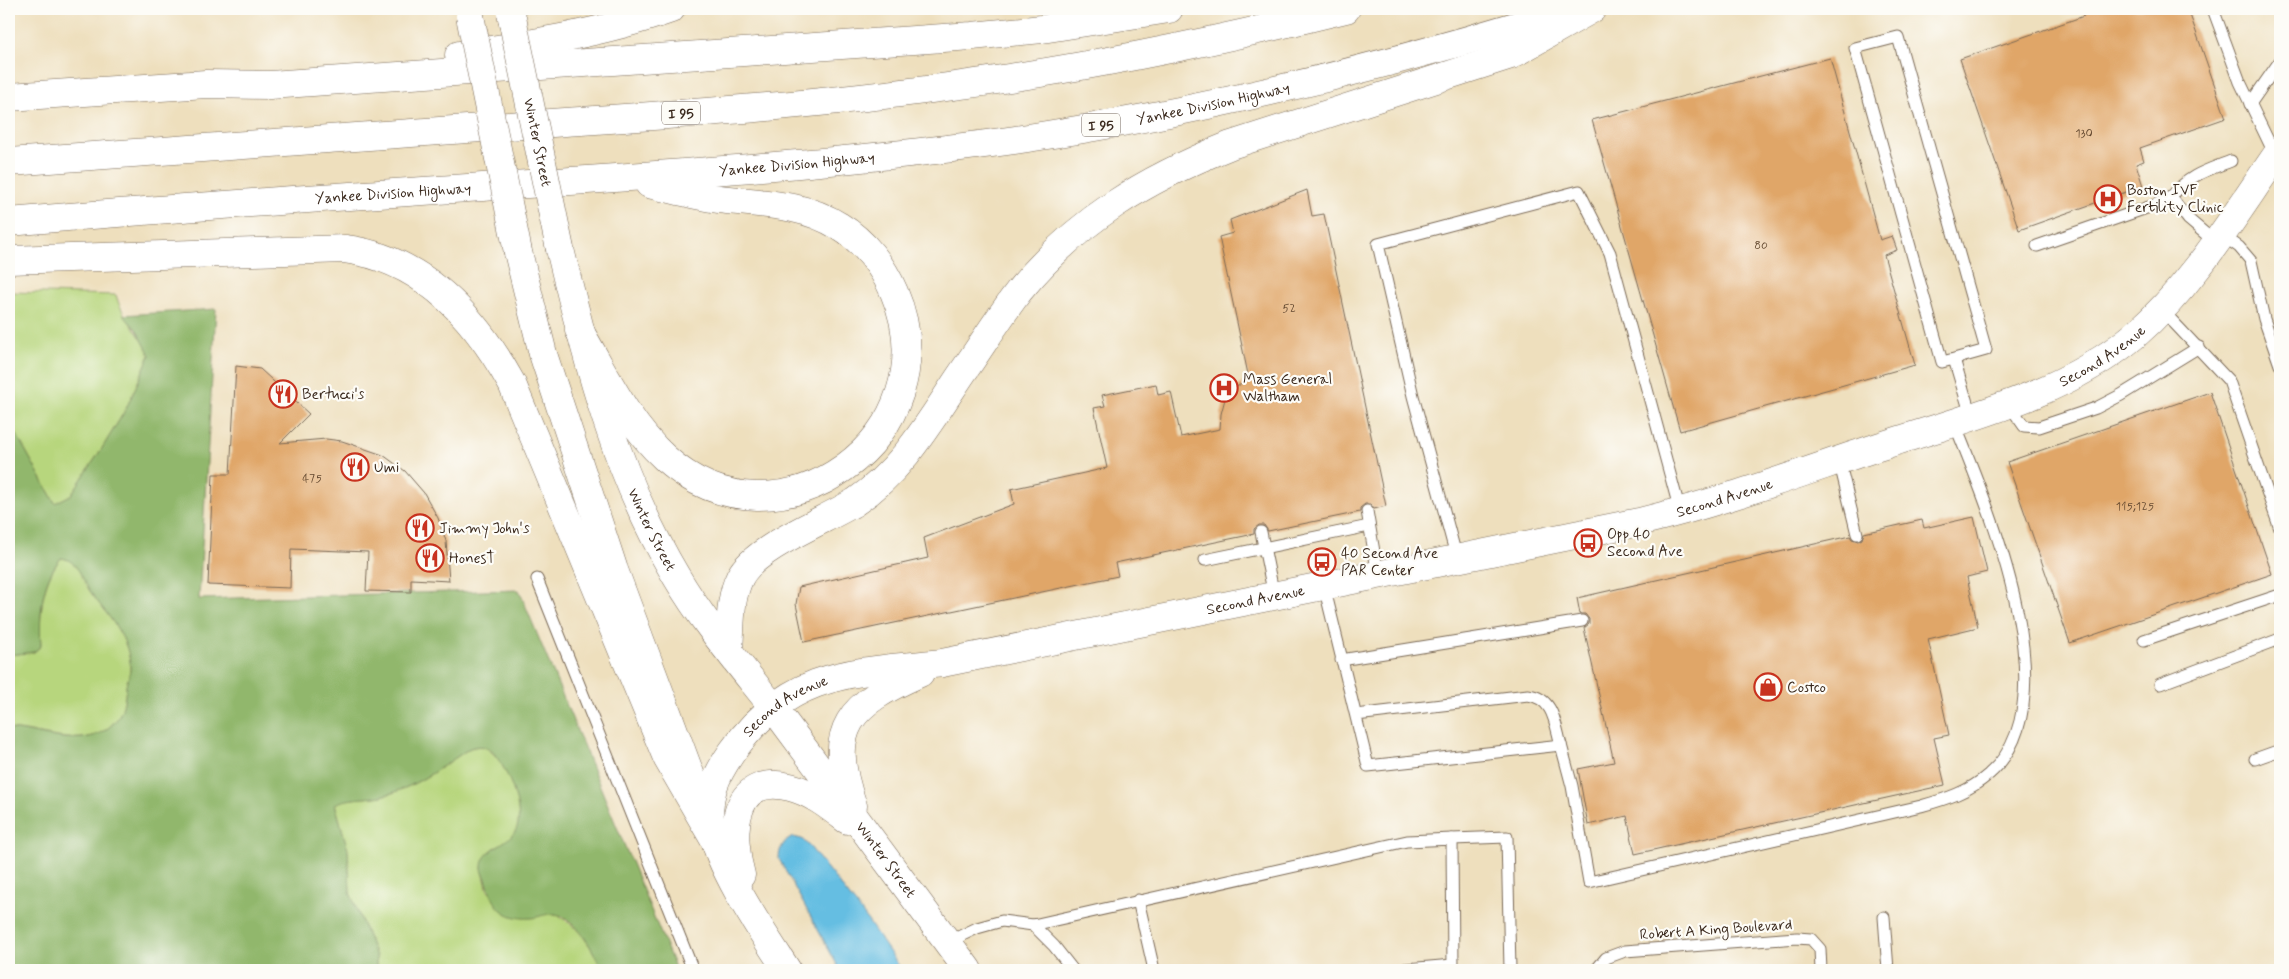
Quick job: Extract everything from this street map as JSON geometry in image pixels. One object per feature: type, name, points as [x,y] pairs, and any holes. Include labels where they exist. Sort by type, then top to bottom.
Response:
[{"type":"main road","points":[[9,97],[206,84],[271,75],[418,61],[593,31],[671,9]]},
{"type":"main road","points":[[206,84],[270,85],[972,36],[1076,24],[1169,9]]},
{"type":"main road","name":"I 95","points":[[9,162],[736,109],[946,88],[1086,66],[1228,37],[1346,9]]},
{"type":"main road","name":"Yankee Division Highway","points":[[9,222],[618,178],[891,155],[1087,128],[1230,100],[1370,67],[1571,9]]},
{"type":"main road","points":[[729,650],[733,599],[739,578],[749,564],[764,552],[841,511],[869,492],[889,474],[928,426],[1018,292],[1061,246],[1101,213],[1136,189],[1191,161],[1231,144],[1510,55],[1592,9]]},
{"type":"main road","name":"Winter Street","points":[[511,11],[560,249],[579,330],[609,430],[649,526],[684,589],[968,970]]},
{"type":"main road","points":[[464,13],[479,63],[518,252],[543,354],[614,570],[715,841]]},
{"type":"main road","name":"Second Avenue","points":[[715,841],[711,828],[709,808],[712,791],[717,775],[742,738],[773,707],[798,690],[830,678],[942,663],[1457,559],[1680,511],[2008,404],[2048,387],[2097,361],[2125,342],[2162,310],[2182,288],[2278,154]]},
{"type":"main road","points":[[579,330],[624,407],[652,445],[680,470],[714,487],[732,492],[752,495],[788,492],[805,488],[839,472],[853,462],[878,436],[896,406],[902,389],[906,333],[898,301],[884,271],[850,233],[827,218],[799,209],[716,198],[618,178]]},
{"type":"main road","points":[[9,260],[345,249],[375,255],[397,263],[421,276],[442,292],[480,334],[512,384],[667,758],[715,841],[762,930],[787,970]]},
{"type":"main road","name":"Second Avenue","points":[[869,839],[853,806],[844,774],[842,745],[846,728],[856,711],[878,694],[942,663]]},
{"type":"main road","points":[[762,930],[745,887],[735,840],[736,818],[748,796],[767,786],[783,786],[800,790],[840,814],[869,839]]},
{"type":"lane","points":[[2213,9],[2250,104],[2278,154]]},
{"type":"lane","points":[[1898,37],[1986,350],[1954,359],[1942,362],[1855,48],[1898,37]]},
{"type":"lane","points":[[2250,104],[2280,61]]},
{"type":"lane","points":[[2037,246],[2155,205],[2171,197],[2181,185],[2194,175],[2231,160]]},
{"type":"lane","points":[[1457,559],[1413,396],[1378,244],[1579,191],[1610,253],[1680,511]]},
{"type":"lane","points":[[2171,197],[2192,223],[2218,238],[2239,247],[2251,261],[2260,304],[2276,340],[2280,365]]},
{"type":"lane","points":[[2162,310],[2224,374],[2232,388],[2280,529]]},
{"type":"lane","points":[[2008,404],[2024,426],[2039,427],[2110,401],[2199,348]]},
{"type":"lane","points":[[1356,715],[1528,695],[1538,696],[1551,709],[1561,745],[1572,786],[1589,882],[1921,806],[1948,798],[1973,787],[1991,773],[2007,753],[2017,734],[2023,709],[2024,659],[2016,609],[1996,528],[1962,419],[1954,359]]},
{"type":"lane","points":[[1839,460],[1857,534]]},
{"type":"lane","points":[[1367,510],[1378,575]]},
{"type":"lane","points":[[1205,560],[1369,526]]},
{"type":"lane","points":[[1261,532],[1274,596]]},
{"type":"lane","points":[[537,579],[693,970]]},
{"type":"lane","points":[[1324,586],[1368,766],[1561,745]]},
{"type":"lane","points":[[2144,640],[2280,595]]},
{"type":"lane","points":[[1341,660],[1582,621]]},
{"type":"lane","points":[[2160,684],[2280,639]]},
{"type":"lane","points":[[2255,759],[2280,750]]},
{"type":"lane","points":[[948,942],[978,928],[1002,921],[1032,925],[1406,842],[1507,837],[1510,970]]},
{"type":"lane","points":[[1395,970],[1453,968],[1452,839]]},
{"type":"lane","points":[[1138,900],[1154,970]]},
{"type":"lane","points":[[1884,917],[1888,970]]},
{"type":"lane","points":[[1032,925],[1054,946],[1073,970]]},
{"type":"lane","name":"Robert A King Boulevard","points":[[1596,970],[1606,958],[1624,951],[1797,938],[1811,939],[1820,949],[1821,970]]},
{"type":"green space","points":[[9,292],[116,295],[123,311],[150,355],[126,409],[101,450],[71,495],[55,503],[9,421]]},
{"type":"green space","points":[[216,309],[199,599],[519,590],[676,970],[602,970],[595,954],[584,937],[563,917],[552,914],[522,918],[513,916],[500,909],[492,896],[482,869],[483,862],[489,852],[514,833],[519,817],[518,807],[507,775],[495,755],[489,749],[479,746],[470,748],[427,776],[393,793],[352,799],[335,804],[348,850],[350,893],[376,956],[376,970],[9,970],[9,729],[66,738],[94,736],[106,730],[117,719],[124,703],[130,671],[130,659],[117,628],[90,591],[78,570],[67,559],[61,558],[54,567],[45,588],[40,623],[41,646],[34,652],[9,655],[9,421],[55,503],[71,495],[126,409],[150,355],[137,330],[123,315]]},
{"type":"green space","points":[[61,558],[72,562],[79,570],[90,591],[117,628],[130,659],[130,671],[121,711],[117,719],[106,730],[94,736],[66,738],[9,729],[9,655],[34,652],[41,646],[40,623],[45,588],[54,567]]},
{"type":"green space","points":[[479,746],[488,749],[504,768],[515,796],[519,823],[514,835],[492,850],[487,857],[482,868],[488,891],[543,909],[557,915],[570,924],[582,935],[602,970],[376,970],[376,956],[350,893],[348,851],[335,803],[393,793],[427,776],[470,748]]},
{"type":"water","points":[[793,837],[802,839],[810,847],[861,911],[902,970],[840,970],[779,859],[782,846]]},
{"type":"building","points":[[2081,9],[2188,9],[2226,118],[2140,148],[2144,161],[2136,164],[2143,186],[2019,230],[1960,59],[2084,16]]},
{"type":"building","points":[[1830,58],[1880,240],[1892,236],[1897,250],[1884,255],[1915,365],[1680,431],[1592,120]]},
{"type":"building","points":[[1307,190],[1312,216],[1324,214],[1386,506],[1374,509],[1370,504],[1365,504],[1360,508],[1360,512],[1268,531],[1264,525],[1259,525],[1254,529],[1254,534],[1115,563],[1118,576],[804,642],[796,604],[799,587],[928,558],[924,538],[1014,504],[1011,489],[1107,468],[1094,408],[1105,406],[1102,395],[1156,384],[1158,395],[1171,392],[1181,437],[1220,429],[1225,399],[1235,388],[1249,379],[1219,237],[1233,233],[1230,220]]},
{"type":"building","points":[[236,366],[260,369],[309,414],[280,443],[326,439],[342,441],[383,455],[405,471],[424,493],[438,518],[446,541],[449,581],[411,579],[411,592],[366,591],[368,552],[291,549],[290,588],[208,585],[213,474],[230,474]]},
{"type":"building","points":[[2210,392],[2272,574],[2070,643],[2007,462]]},
{"type":"building","name":"Costco","points":[[1974,517],[1987,572],[1967,577],[1978,627],[1928,639],[1949,735],[1934,738],[1945,785],[1635,854],[1627,816],[1588,825],[1578,769],[1614,762],[1584,628],[1589,624],[1589,619],[1585,614],[1580,614],[1577,598],[1850,536],[1858,541],[1862,539],[1864,533],[1922,520],[1924,528]]},
{"type":"place","name":"Boston IVF Fertility Clinic","points":[[2108,199]]},
{"type":"place","name":"Mass General Waltham","points":[[1224,388]]},
{"type":"place","name":"Bertucci's","points":[[283,394]]},
{"type":"place","name":"Umi","points":[[355,467]]},
{"type":"place","name":"Jimmy John's","points":[[420,528]]},
{"type":"place","name":"Opp 40 Second Ave","points":[[1588,543]]},
{"type":"place","name":"HonesT","points":[[430,558]]},
{"type":"place","name":"40 Second Ave PAR Center","points":[[1322,562]]},
{"type":"place","name":"Costco","points":[[1768,687]]}]
